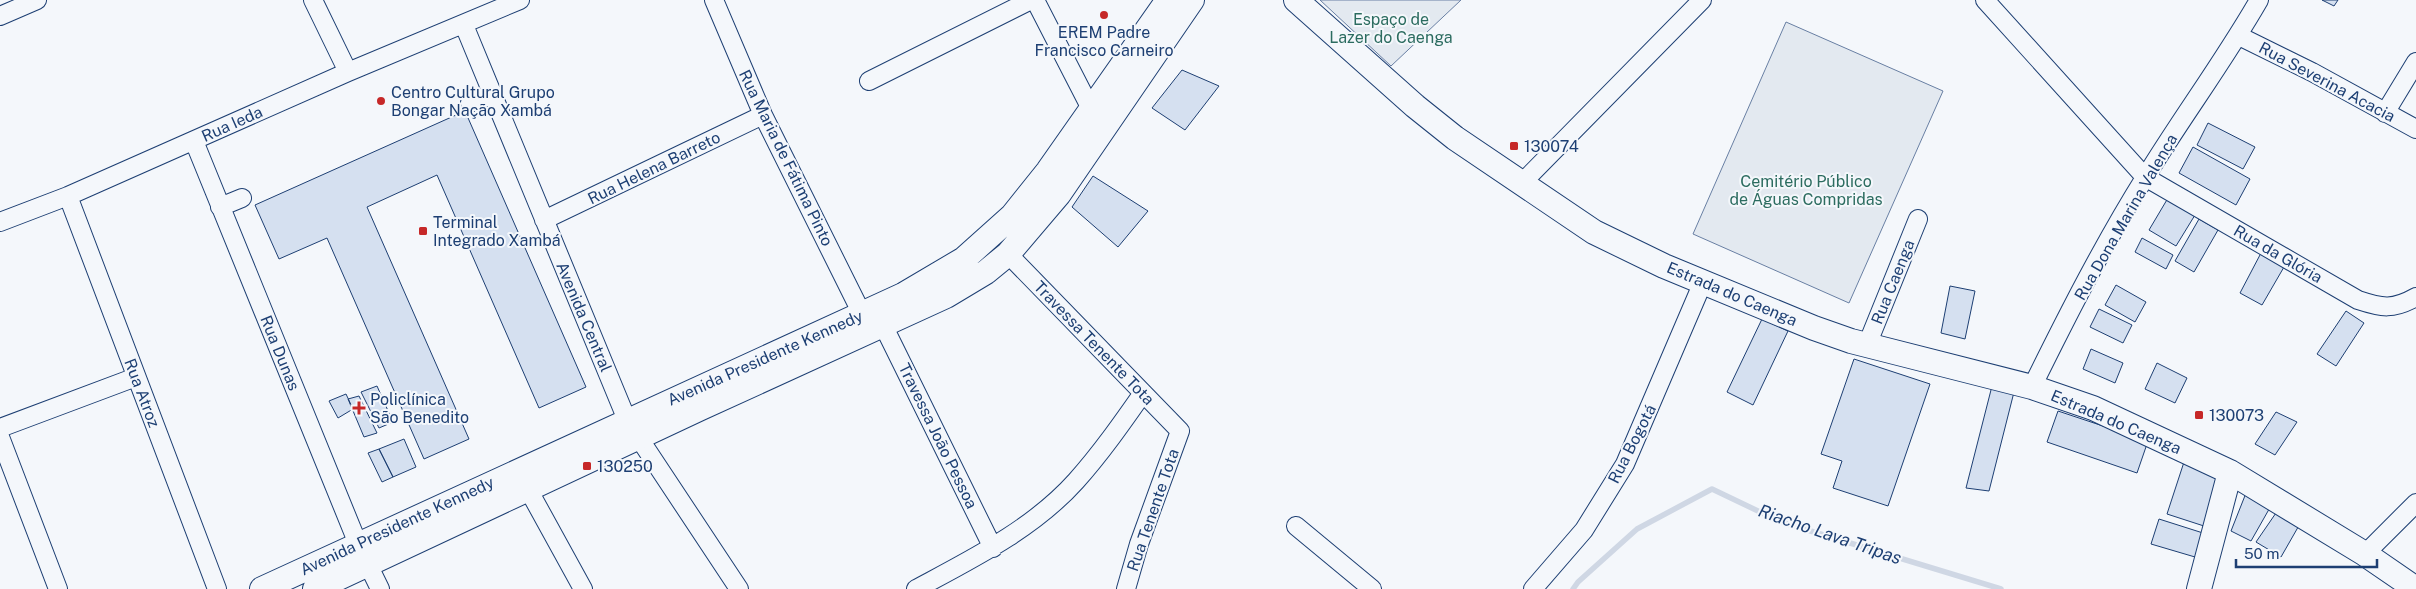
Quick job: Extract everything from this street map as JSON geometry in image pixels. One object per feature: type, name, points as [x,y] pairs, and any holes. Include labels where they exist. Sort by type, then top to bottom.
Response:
[{"type":"main road","name":"Avenida Presidente Kennedy","points":[[315,589],[528,489],[634,429],[862,314],[903,296],[964,259],[1012,216],[1048,171],[1168,0]]},
{"type":"main road","name":"Avenida Presidente Kennedy","points":[[262,589],[358,544],[883,325],[946,296],[986,272],[1008,254],[1059,194],[1192,0]]},
{"type":"main road","name":"Estrada do Caenga","points":[[1296,0],[1415,106],[1455,138],[1594,232],[1703,282],[1814,328],[1867,345],[2032,387],[2093,408],[2230,472],[2365,554],[2416,589]]},
{"type":"main road","points":[[2199,589],[2230,472]]},
{"type":"street","points":[[0,16],[37,0]]},
{"type":"street","points":[[313,0],[348,72]]},
{"type":"street","name":"Rua Ieda","points":[[0,222],[68,196],[348,72],[520,0]]},
{"type":"street","name":"Rua Maria de Fátima Pinto","points":[[714,0],[763,115],[862,314]]},
{"type":"street","points":[[869,81],[1033,0],[1091,110]]},
{"type":"street","points":[[1682,19],[1688,0]]},
{"type":"street","points":[[1522,184],[1702,0]]},
{"type":"street","name":"Rua da Glória","points":[[1984,0],[2145,177],[2358,300],[2376,306],[2395,307],[2416,297]]},
{"type":"street","name":"Rua Dona Marina Valença","points":[[2032,387],[2058,335],[2145,177],[2239,36],[2259,0]]},
{"type":"street","name":"Avenida Central","points":[[464,25],[494,94],[544,220],[634,429],[739,589]]},
{"type":"street","name":"Rua Severina Acacia","points":[[2239,36],[2312,72],[2416,129]]},
{"type":"street","points":[[2386,113],[2416,62]]},
{"type":"street","points":[[470,103],[494,94]]},
{"type":"street","name":"Rua Helena Barreto","points":[[544,220],[763,115]]},
{"type":"street","name":"Rua Dunas","points":[[194,141],[358,544],[380,589]]},
{"type":"street","name":"Rua Atroz","points":[[68,196],[217,589]]},
{"type":"street","points":[[220,207],[242,198]]},
{"type":"street","name":"Rua Caenga","points":[[1867,345],[1918,219]]},
{"type":"street","name":"Travessa Tenente Tota","points":[[1008,254],[1180,431]]},
{"type":"street","name":"Rua Bogotá","points":[[1533,589],[1584,530],[1625,464],[1703,282]]},
{"type":"street","name":"Travessa João Pessoa","points":[[883,325],[993,548]]},
{"type":"street","points":[[0,428],[136,377]]},
{"type":"street","points":[[916,589],[993,548],[1044,511],[1075,482],[1109,441],[1143,392]]},
{"type":"street","name":"Rua Tenente Tota","points":[[1126,589],[1139,544],[1180,431]]},
{"type":"street","points":[[0,437],[58,589]]},
{"type":"street","points":[[528,489],[583,589]]},
{"type":"street","points":[[2365,554],[2416,503]]},
{"type":"street","points":[[1296,526],[1372,589]]},
{"type":"green space","name":"Espaço de Lazer do Caenga","points":[[1320,0],[1461,0],[1391,66]]},
{"type":"green space","name":"Cemitério Público de Águas Compridas","points":[[1786,22],[1943,91],[1849,303],[1693,234]]},
{"type":"building","points":[[2322,0],[2338,0],[2334,6]]},
{"type":"building","points":[[1182,70],[1219,86],[1185,130],[1152,108]]},
{"type":"building","points":[[465,111],[586,387],[539,408],[437,175],[367,207],[469,439],[424,459],[327,238],[279,259],[255,205]]},
{"type":"building","points":[[2208,123],[2255,147],[2243,169],[2197,145]]},
{"type":"building","points":[[2193,147],[2250,179],[2236,205],[2179,173]]},
{"type":"building","points":[[1093,176],[1148,211],[1118,247],[1072,207]]},
{"type":"building","points":[[2168,198],[2195,215],[2176,246],[2149,230]]},
{"type":"building","points":[[2199,219],[2218,230],[2194,272],[2175,261]]},
{"type":"building","points":[[2142,238],[2173,255],[2166,269],[2135,252]]},
{"type":"building","points":[[2261,253],[2284,267],[2262,305],[2240,293]]},
{"type":"building","points":[[2116,285],[2146,302],[2135,322],[2105,305]]},
{"type":"building","points":[[1950,286],[1975,291],[1965,339],[1941,333]]},
{"type":"building","points":[[2099,309],[2132,325],[2123,343],[2090,327]]},
{"type":"building","points":[[2346,311],[2364,323],[2336,366],[2317,354]]},
{"type":"building","points":[[1762,319],[1788,331],[1753,405],[1727,392]]},
{"type":"building","points":[[2091,349],[2123,363],[2115,383],[2083,369]]},
{"type":"building","points":[[1854,359],[1930,384],[1888,506],[1833,488],[1842,461],[1821,454]]},
{"type":"building","points":[[2157,363],[2187,378],[2175,403],[2145,389]]},
{"type":"building","points":[[377,386],[393,422],[379,428],[361,392]]},
{"type":"building","points":[[1992,386],[2014,392],[1989,491],[1966,488]]},
{"type":"building","points":[[346,394],[353,409],[338,418],[329,401]]},
{"type":"building","points":[[359,396],[377,433],[364,437],[348,399]]},
{"type":"building","points":[[2058,411],[2148,441],[2137,473],[2047,442]]},
{"type":"building","points":[[2276,412],[2297,422],[2275,455],[2255,444]]},
{"type":"building","points":[[404,439],[416,467],[393,477],[379,449]]},
{"type":"building","points":[[379,449],[393,477],[382,482],[368,453]]},
{"type":"building","points":[[2184,462],[2224,475],[2207,527],[2167,514]]},
{"type":"building","points":[[2248,488],[2272,504],[2251,541],[2231,531]]},
{"type":"building","points":[[2278,510],[2301,522],[2281,557],[2256,542]]},
{"type":"building","points":[[2159,519],[2203,533],[2195,557],[2151,544]]},
{"type":"waterway","name":"Riacho Lava Tripas","points":[[1573,589],[1578,582],[1637,529],[1712,489],[1781,522],[2001,589]]},
{"type":"place","name":"EREM Padre Francisco Carneiro","points":[[1104,15]]},
{"type":"place","name":"Centro Cultural Grupo Bongar Nação Xambá","points":[[381,101]]},
{"type":"place","name":"130074","points":[[1514,146]]},
{"type":"place","name":"Terminal Integrado Xambá","points":[[423,231]]},
{"type":"place","name":"Policlínica São Benedito","points":[[359,408]]},
{"type":"place","name":"130073","points":[[2199,415]]},
{"type":"place","name":"130250","points":[[587,466]]}]
